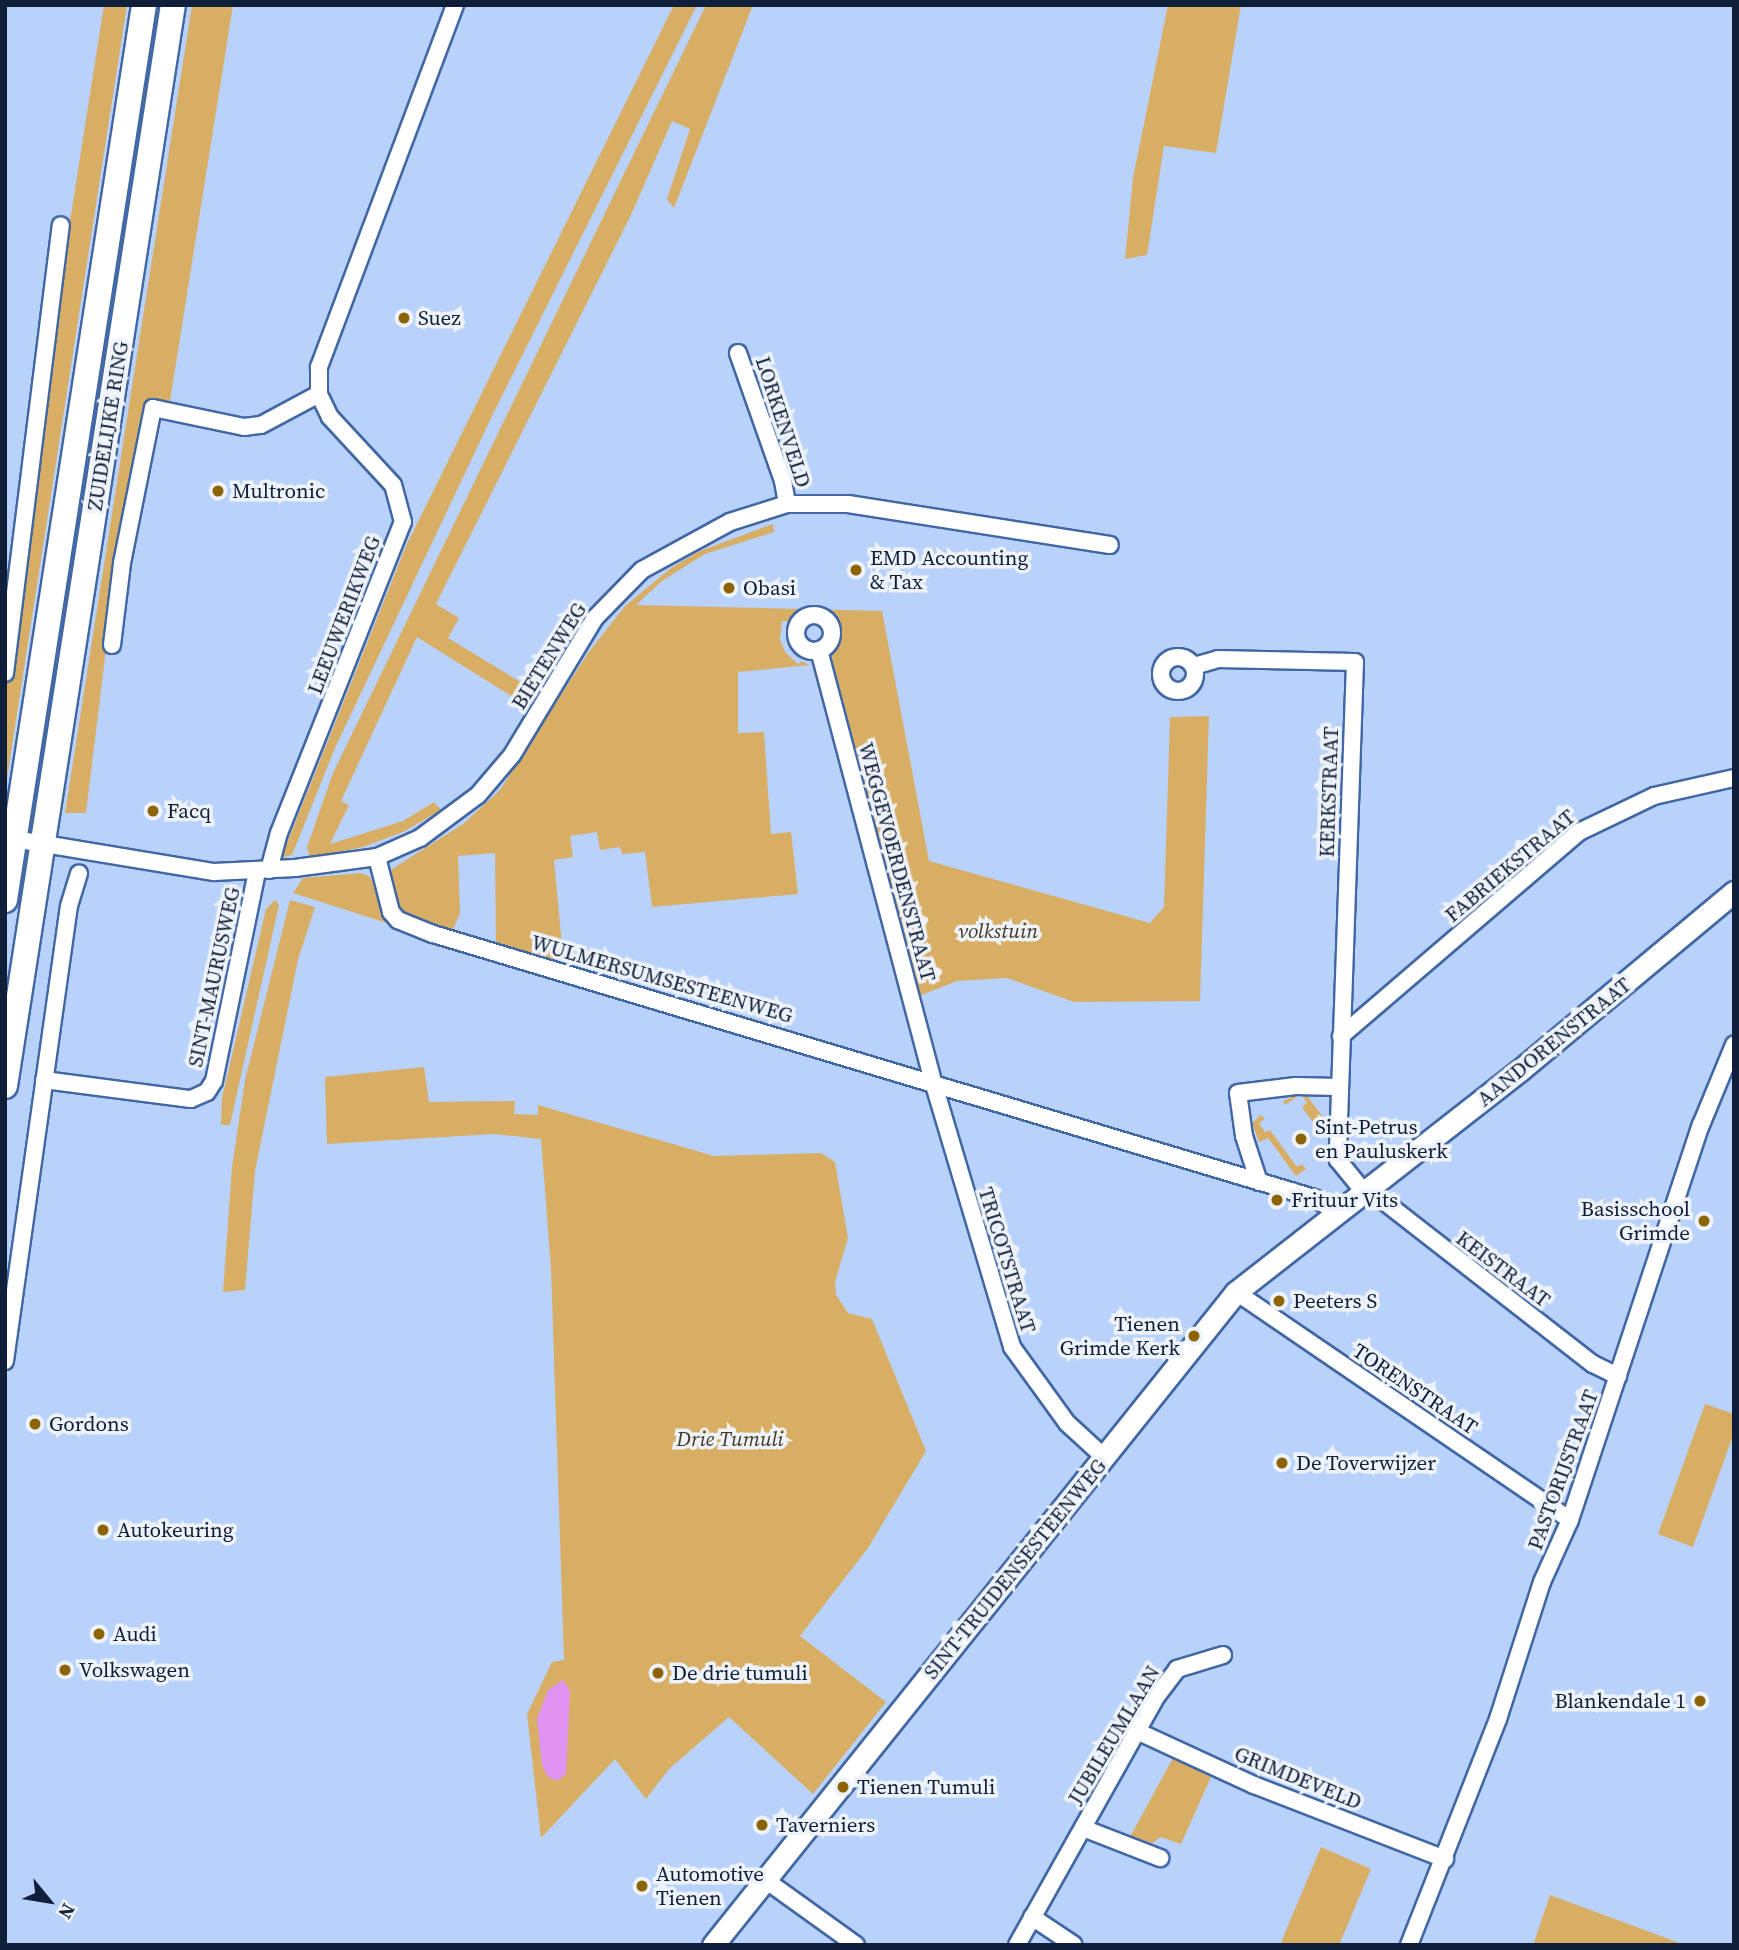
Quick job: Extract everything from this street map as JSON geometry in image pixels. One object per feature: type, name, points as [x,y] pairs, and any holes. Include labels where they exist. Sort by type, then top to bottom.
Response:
[{"type":"highway","name":"ZUIDELIJKE RING","points":[[5,900],[10,839],[144,5]]},
{"type":"highway","name":"ZUIDELIJKE RING","points":[[5,1086],[173,5]]},
{"type":"main road","name":"AANDORENSTRAAT","points":[[1336,1212],[1519,1071],[1734,892]]},
{"type":"main road","name":"SINT-TRUIDENSESTEENWEG","points":[[713,1945],[1236,1292],[1336,1212]]},
{"type":"street","points":[[112,645],[122,563],[153,408],[244,427],[261,425],[319,394],[319,368],[455,5]]},
{"type":"street","points":[[5,673],[12,583],[61,225]]},
{"type":"street","name":"LORKENVELD","points":[[738,353],[783,481],[787,504]]},
{"type":"street","name":"LEEUWERIKWEG","points":[[263,871],[403,523],[393,485],[330,418],[319,394]]},
{"type":"street","name":"BIETENWEG","points":[[377,857],[419,838],[478,795],[512,755],[595,618],[642,570],[730,522],[787,504],[848,505],[1110,545]]},
{"type":"street","name":"WEGGEVOERDENSTRAAT","points":[[819,650],[934,1085]]},
{"type":"street","name":"KERKSTRAAT","points":[[1194,666],[1219,659],[1355,662],[1338,1087],[1338,1160],[1366,1191]]},
{"type":"street","name":"FABRIEKSTRAAT","points":[[1341,1036],[1579,832],[1654,796],[1734,778]]},
{"type":"street","points":[[10,839],[43,847],[187,870],[263,871],[377,857]]},
{"type":"street","name":"WULMERSUMSESTEENWEG","points":[[377,857],[391,912],[411,926],[1314,1198],[1336,1212]]},
{"type":"street","name":"SINT-MAURUSWEG","points":[[44,1080],[191,1099],[207,1092],[214,1081],[263,871]]},
{"type":"street","points":[[5,1361],[69,906],[79,873]]},
{"type":"street","name":"PASTORIJSTRAAT","points":[[1409,1945],[1445,1860],[1498,1718],[1542,1582],[1570,1520],[1701,1125],[1734,1045]]},
{"type":"street","name":"TRICOTSTRAAT","points":[[934,1085],[1012,1347],[1066,1423],[1105,1458]]},
{"type":"street","points":[[1259,1182],[1244,1136],[1238,1093],[1296,1086],[1338,1087]]},
{"type":"street","name":"KEISTRAAT","points":[[1366,1191],[1593,1364],[1618,1376]]},
{"type":"street","name":"TORENSTRAAT","points":[[1236,1292],[1570,1520]]},
{"type":"street","name":"JUBILEUMLAAN","points":[[1017,1945],[1137,1731],[1177,1669],[1223,1655]]},
{"type":"street","name":"GRIMDEVELD","points":[[1137,1731],[1254,1785],[1445,1860]]},
{"type":"street","name":"JUBILEUMLAAN","points":[[1083,1828],[1160,1858]]},
{"type":"street","points":[[764,1879],[856,1945]]},
{"type":"street","points":[[1032,1917],[1074,1945]]},
{"type":"green space","points":[[104,5],[127,5],[5,791],[5,694],[66,221],[70,221]]},
{"type":"green space","points":[[192,5],[233,5],[170,401],[151,400],[116,568],[86,813],[65,813]]},
{"type":"green space","points":[[674,5],[697,5],[493,414],[335,748],[292,855],[281,858],[406,546]]},
{"type":"green space","points":[[706,5],[753,5],[674,208],[667,199],[690,129],[672,121],[631,215],[436,604],[459,618],[448,638],[537,692],[529,707],[417,637],[341,801],[349,805],[330,844],[403,821],[434,802],[441,810],[403,832],[363,847],[310,858],[307,847],[333,773]]},
{"type":"green space","points":[[1168,5],[1241,5],[1216,153],[1164,146],[1147,255],[1125,259],[1133,178]]},
{"type":"green space","name":"volkstuin","points":[[773,524],[774,532],[705,554],[662,581],[636,605],[882,611],[929,861],[1150,923],[1164,907],[1170,717],[1209,716],[1200,1001],[1074,1002],[1007,978],[957,981],[919,996],[833,662],[831,651],[838,631],[832,618],[814,610],[793,622],[782,621],[780,639],[785,652],[798,664],[802,661],[809,665],[738,672],[738,733],[764,732],[771,834],[791,832],[798,894],[652,907],[645,852],[622,854],[620,847],[600,850],[597,832],[570,836],[573,857],[554,860],[562,945],[555,960],[496,943],[495,853],[458,856],[460,913],[452,932],[416,922],[399,911],[389,875],[392,869],[463,824],[500,790],[588,653],[625,606],[671,568],[700,551]]},
{"type":"green space","points":[[361,873],[370,877],[396,926],[293,893],[303,878]]},
{"type":"green space","points":[[275,900],[279,905],[230,1125],[221,1125],[222,1098],[266,909]]},
{"type":"green space","points":[[290,900],[315,907],[298,960],[255,1171],[245,1290],[223,1292],[232,1167],[245,1080]]},
{"type":"green space","name":"Drie Tumuli","points":[[424,1067],[429,1102],[515,1101],[514,1114],[538,1115],[538,1105],[714,1156],[821,1153],[835,1162],[848,1238],[835,1282],[836,1295],[848,1313],[872,1319],[926,1451],[868,1548],[800,1636],[886,1702],[813,1794],[729,1717],[669,1769],[646,1799],[615,1759],[541,1838],[527,1714],[552,1662],[564,1660],[551,1269],[541,1139],[494,1134],[327,1144],[325,1077]]},
{"type":"green space","points":[[1304,1092],[1323,1117],[1334,1121],[1331,1127],[1326,1125],[1320,1132],[1302,1107],[1307,1103],[1301,1094],[1285,1105],[1283,1101]]},
{"type":"green space","points":[[1261,1115],[1265,1119],[1259,1123],[1265,1132],[1270,1130],[1297,1167],[1302,1164],[1306,1169],[1296,1176],[1268,1138],[1259,1142],[1252,1123]]},
{"type":"green space","points":[[1705,1404],[1734,1414],[1734,1433],[1693,1547],[1658,1534]]},
{"type":"green space","points":[[1173,1758],[1211,1777],[1181,1844],[1160,1837],[1153,1843],[1130,1837]]},
{"type":"green space","points":[[1321,1847],[1371,1869],[1339,1945],[1280,1945]]},
{"type":"green space","points":[[1550,1895],[1650,1932],[1685,1945],[1533,1945]]},
{"type":"shaded area","points":[[563,1680],[570,1691],[566,1774],[557,1781],[547,1776],[542,1765],[537,1719],[548,1690]]},
{"type":"place","name":"Suez","points":[[404,318]]},
{"type":"place","name":"Multronic","points":[[218,491]]},
{"type":"place","name":"EMD Accounting & Tax","points":[[856,570]]},
{"type":"place","name":"Obasi","points":[[729,588]]},
{"type":"place","name":"Facq","points":[[153,811]]},
{"type":"place","name":"Sint-Petrus en Pauluskerk","points":[[1301,1139]]},
{"type":"place","name":"Frituur Vits","points":[[1277,1200]]},
{"type":"place","name":"Basisschool Grimde","points":[[1704,1221]]},
{"type":"place","name":"Peeters S","points":[[1279,1301]]},
{"type":"place","name":"Tienen Grimde Kerk","points":[[1194,1336]]},
{"type":"place","name":"Gordons","points":[[35,1424]]},
{"type":"place","name":"De Toverwijzer","points":[[1282,1463]]},
{"type":"place","name":"Autokeuring","points":[[103,1530]]},
{"type":"place","name":"Audi","points":[[99,1634]]},
{"type":"place","name":"Volkswagen","points":[[65,1670]]},
{"type":"place","name":"De drie tumuli","points":[[658,1673]]},
{"type":"place","name":"Blankendale 1","points":[[1700,1701]]},
{"type":"place","name":"Tienen Tumuli","points":[[843,1787]]},
{"type":"place","name":"Taverniers","points":[[762,1825]]},
{"type":"place","name":"Automotive Tienen","points":[[642,1886]]}]
